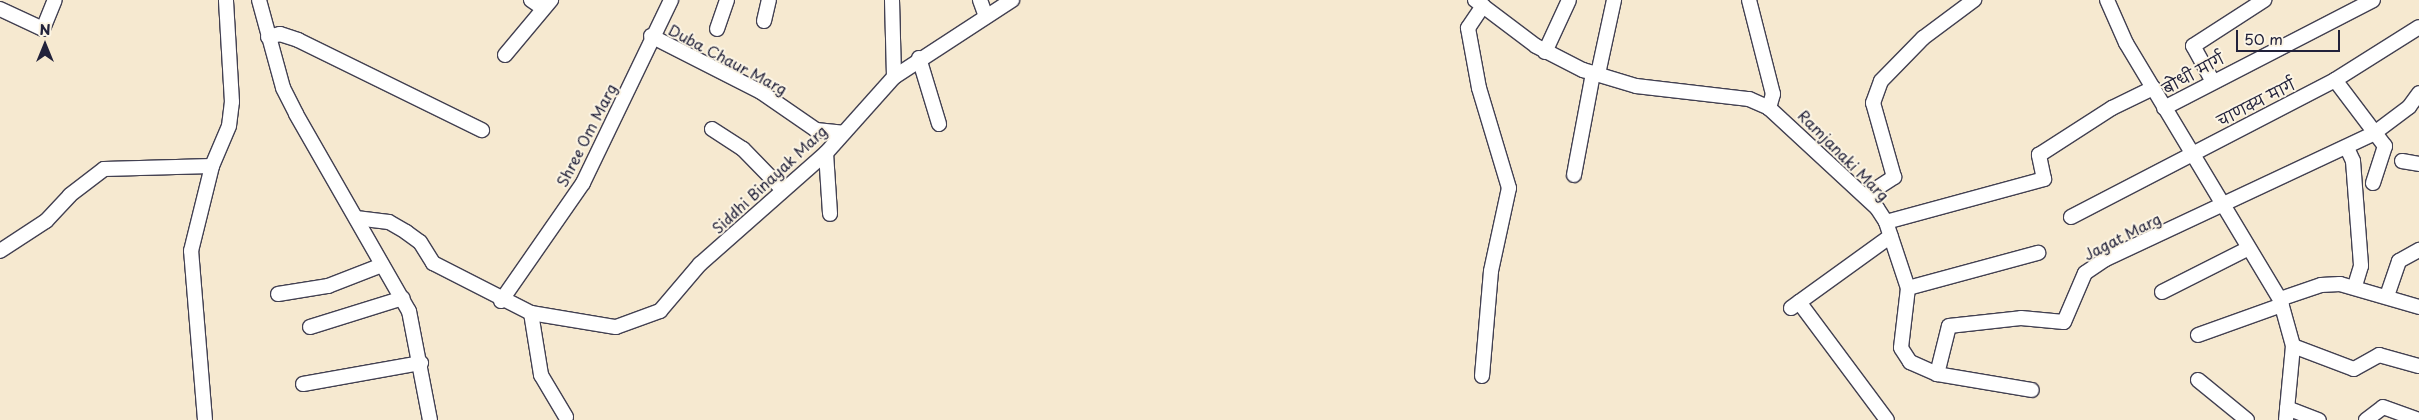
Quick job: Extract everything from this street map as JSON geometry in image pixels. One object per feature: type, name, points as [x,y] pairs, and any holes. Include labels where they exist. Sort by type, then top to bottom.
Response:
[{"type":"street","points":[[0,9],[44,29],[56,0]]},
{"type":"street","points":[[205,420],[190,278],[196,225],[212,166],[229,126],[232,102],[226,0]]},
{"type":"street","points":[[260,0],[268,37],[292,105],[382,265],[403,298],[421,363],[430,420]]},
{"type":"street","points":[[505,55],[547,4],[531,0]]},
{"type":"street","name":"Shree Om Marg","points":[[501,301],[583,183],[651,36],[671,0]]},
{"type":"street","points":[[717,29],[727,0]]},
{"type":"street","points":[[764,21],[769,0]]},
{"type":"street","points":[[892,0],[894,77]]},
{"type":"street","points":[[980,0],[985,14]]},
{"type":"street","name":"Siddhi Binayak Marg","points":[[356,218],[389,222],[420,242],[432,263],[501,301],[531,313],[616,327],[647,319],[660,311],[700,264],[826,153],[894,77],[985,14],[1012,0]]},
{"type":"street","points":[[1545,52],[1569,0]]},
{"type":"street","points":[[1574,175],[1614,0]]},
{"type":"street","points":[[1749,0],[1773,94],[1770,108]]},
{"type":"street","points":[[1865,196],[1894,177],[1873,103],[1882,81],[1923,38],[1974,0]]},
{"type":"street","points":[[2107,0],[2152,88],[2281,302],[2293,346],[2287,414],[2319,420]]},
{"type":"street","points":[[2212,80],[2193,46],[2264,0]]},
{"type":"street","name":"बोधी मार्ग","points":[[2164,108],[2212,80],[2373,0]]},
{"type":"street","points":[[1479,3],[1468,28],[1479,88],[1509,188],[1491,271],[1482,376]]},
{"type":"street","name":"Ramjanaki Marg","points":[[1479,3],[1545,52],[1596,73],[1666,91],[1749,98],[1770,108],[1865,196],[1886,222],[1908,288],[1901,348],[1917,367],[1937,374],[2032,390]]},
{"type":"street","name":"चाणक्य मार्ग","points":[[2072,217],[2335,80],[2419,27]]},
{"type":"street","points":[[268,37],[280,34],[298,40],[482,130]]},
{"type":"street","name":"Duba Chaur Marg","points":[[651,36],[761,92],[816,130],[843,133]]},
{"type":"street","points":[[919,58],[939,124]]},
{"type":"street","points":[[2335,80],[2373,134],[2385,146],[2373,183]]},
{"type":"street","points":[[1886,222],[2044,179],[2039,154],[2112,108],[2152,88]]},
{"type":"street","name":"Jagat Marg","points":[[1937,374],[1949,326],[2021,318],[2064,322],[2085,273],[2152,236],[2223,208],[2373,134],[2409,107],[2419,93]]},
{"type":"street","points":[[712,129],[743,149],[784,190]]},
{"type":"street","points":[[2347,148],[2353,161],[2361,266],[2355,286]]},
{"type":"street","points":[[826,153],[830,214]]},
{"type":"street","points":[[2402,161],[2419,164]]},
{"type":"street","points":[[0,251],[46,221],[70,195],[104,169],[212,166]]},
{"type":"street","points":[[1887,420],[1795,305],[1891,236]]},
{"type":"street","points":[[2162,292],[2249,248]]},
{"type":"street","points":[[2387,296],[2399,261],[2419,250]]},
{"type":"street","points":[[1908,288],[2038,253]]},
{"type":"street","points":[[278,294],[328,286],[382,265]]},
{"type":"street","points":[[2198,335],[2321,285],[2355,286],[2419,307]]},
{"type":"street","points":[[310,327],[403,298]]},
{"type":"street","points":[[531,313],[541,375],[566,417]]},
{"type":"street","points":[[2293,346],[2354,369],[2379,355],[2419,366]]},
{"type":"street","points":[[303,384],[421,363]]},
{"type":"street","points":[[2198,380],[2247,420]]},
{"type":"street","points":[[2366,420],[2383,407],[2418,420]]}]
